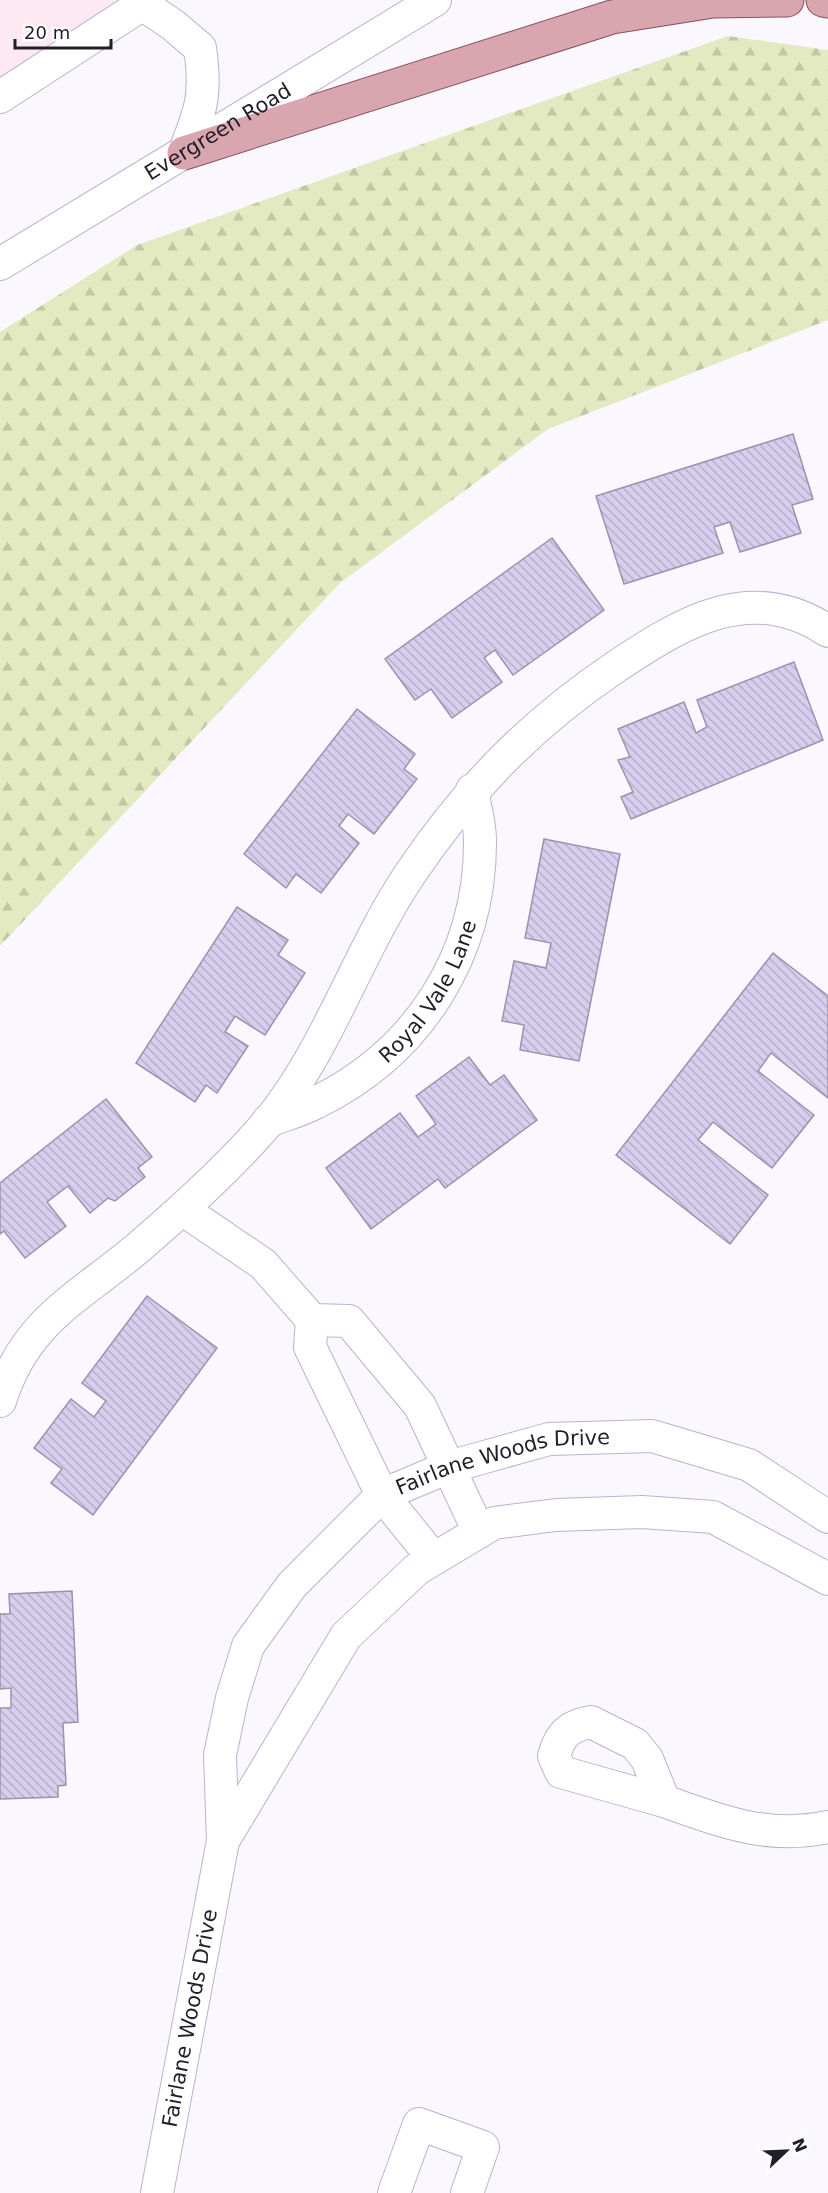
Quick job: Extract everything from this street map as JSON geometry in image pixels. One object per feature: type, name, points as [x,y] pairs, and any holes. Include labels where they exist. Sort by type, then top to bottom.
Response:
[{"type":"main road","points":[[184,153],[612,17],[713,0],[787,0]]},
{"type":"main road","points":[[823,0],[828,1]]},
{"type":"street","name":"Evergreen Road","points":[[0,264],[435,0]]},
{"type":"street","points":[[0,97],[144,1],[200,48],[205,81],[202,108],[184,153]]},
{"type":"street","name":"Royal Vale Lane","points":[[0,1401],[8,1374],[29,1343],[58,1309],[137,1249],[182,1209],[268,1121],[301,1076],[378,929],[410,875],[472,790],[510,750],[574,695],[668,632],[702,616],[744,609],[769,609],[807,619],[828,631]]},
{"type":"street","name":"Royal Vale Lane","points":[[268,1121],[315,1103],[363,1074],[405,1040],[439,996],[463,945],[477,894],[480,838],[472,790]]},
{"type":"street","points":[[182,1209],[263,1264],[312,1320],[310,1347],[382,1495],[434,1559]]},
{"type":"street","points":[[312,1320],[349,1321],[420,1406],[479,1532]]},
{"type":"street","name":"Fairlane Woods Drive","points":[[156,2193],[223,1841],[220,1755],[232,1698],[248,1646],[292,1585],[382,1495],[449,1467],[549,1439],[652,1436],[749,1465],[828,1517]]},
{"type":"street","name":"Fairlane Woods Drive","points":[[223,1841],[346,1636],[417,1569],[494,1523],[556,1515],[642,1512],[712,1517],[828,1579]]},
{"type":"street","points":[[664,1801],[735,1826],[759,1830],[807,1831],[828,1827]]},
{"type":"street","points":[[394,2193],[418,2124],[483,2147],[468,2193]]},
{"type":"shaded area","points":[[0,0],[141,0],[0,97]]},
{"type":"green space","points":[[728,36],[828,50],[828,320],[548,429],[340,583],[0,946],[0,332],[137,245]]},
{"type":"building","points":[[793,434],[813,499],[792,505],[801,533],[740,552],[730,522],[714,527],[723,553],[624,584],[596,496]]},
{"type":"building","points":[[552,538],[604,610],[513,675],[495,650],[484,658],[502,682],[452,718],[431,689],[415,700],[385,659]]},
{"type":"building","points":[[794,662],[823,740],[631,819],[621,797],[633,792],[618,760],[630,757],[618,729],[684,702],[696,733],[707,727],[697,700]]},
{"type":"building","points":[[357,709],[415,754],[404,769],[417,779],[374,834],[348,814],[339,826],[359,843],[321,893],[296,874],[286,888],[244,854]]},
{"type":"building","points":[[544,839],[620,854],[579,1061],[520,1050],[524,1025],[502,1021],[514,961],[546,968],[551,943],[525,938]]},
{"type":"building","points":[[237,907],[288,940],[278,955],[305,973],[265,1035],[235,1016],[225,1032],[248,1046],[217,1093],[206,1085],[195,1102],[136,1063]]},
{"type":"building","points":[[773,953],[828,996],[828,1098],[771,1053],[758,1071],[814,1115],[772,1168],[713,1122],[698,1140],[768,1195],[730,1244],[616,1155]]},
{"type":"building","points":[[469,1057],[490,1085],[504,1075],[537,1120],[445,1188],[438,1179],[371,1229],[326,1168],[400,1113],[418,1137],[436,1124],[416,1096]]},
{"type":"building","points":[[106,1099],[152,1157],[138,1168],[145,1177],[115,1201],[108,1198],[90,1213],[68,1186],[47,1202],[66,1226],[25,1258],[4,1231],[0,1234],[0,1183]]},
{"type":"building","points":[[147,1296],[217,1348],[93,1515],[51,1483],[62,1469],[34,1448],[71,1399],[94,1417],[106,1401],[82,1383]]},
{"type":"building","points":[[72,1591],[78,1722],[63,1723],[66,1785],[58,1786],[58,1797],[0,1799],[0,1708],[11,1708],[11,1688],[0,1689],[0,1614],[10,1614],[9,1594]]}]
